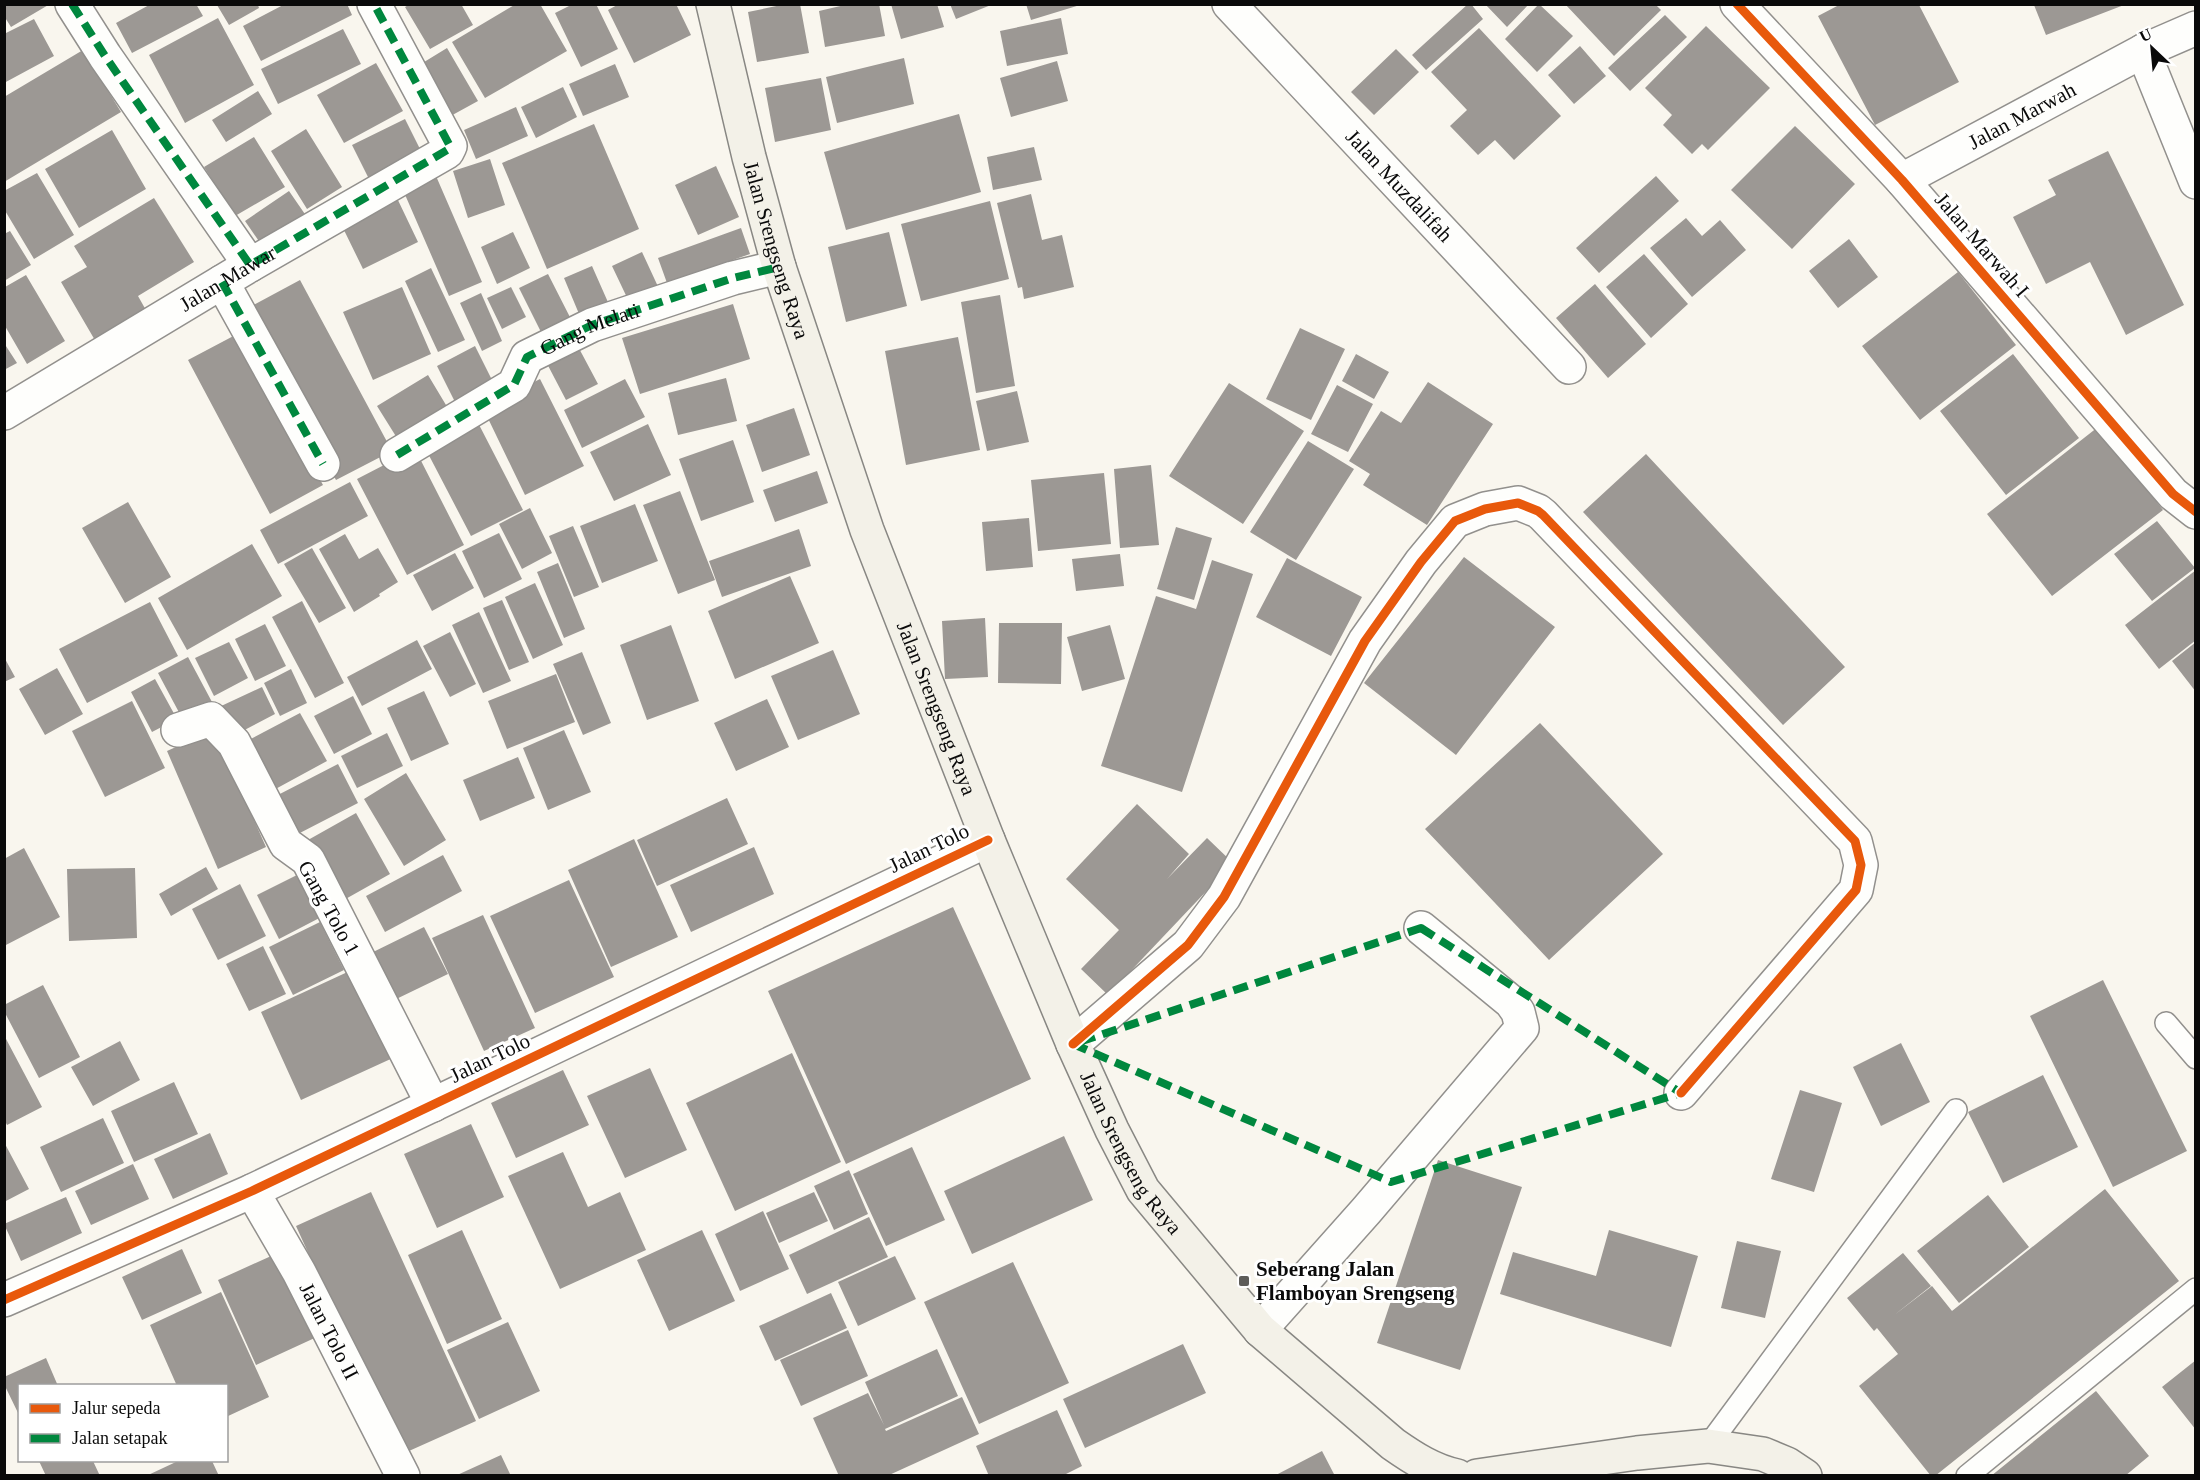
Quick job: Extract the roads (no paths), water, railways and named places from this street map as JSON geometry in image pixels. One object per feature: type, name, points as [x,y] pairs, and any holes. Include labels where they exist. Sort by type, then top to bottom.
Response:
[{"type":"main road","name":"Jalan Srengseng Raya","points":[[713,4],[749,157],[779,267],[867,530],[988,840],[1072,1044],[1112,1130],[1143,1190],[1260,1330],[1393,1444],[1412,1457],[1442,1472],[1457,1476]]},
{"type":"main road","points":[[1477,1476],[1637,1453],[1708,1446],[1763,1454],[1787,1464],[1805,1476]]},
{"type":"street","points":[[72,4],[105,56],[250,265]]},
{"type":"street","name":"Jalan Mawar","points":[[4,413],[250,265],[447,152],[450,146],[374,4]]},
{"type":"street","name":"Jalan Muzdalifah","points":[[1228,4],[1569,367]]},
{"type":"street","name":"Jalan Marwah I","points":[[1737,4],[1902,180],[2173,494],[2196,512]]},
{"type":"street","name":"Jalan Marwah","points":[[1902,180],[2143,51],[2196,28]]},
{"type":"street","points":[[2143,51],[2196,182]]},
{"type":"street","name":"Gang Melati","points":[[397,455],[514,385],[527,357],[592,325],[733,278],[779,267]]},
{"type":"street","points":[[222,282],[323,464]]},
{"type":"street","points":[[1072,1044],[1188,945],[1207,921],[1224,897],[1365,641],[1421,562],[1455,521],[1485,509],[1518,503],[1543,515],[1855,841],[1861,864],[1856,890],[1681,1093]]},
{"type":"street","name":"Gang Tolo 1","points":[[178,730],[211,719],[234,744],[286,844],[308,860],[433,1105]]},
{"type":"street","name":"Jalan Tolo","points":[[4,1300],[252,1191],[988,840]]},
{"type":"street","points":[[1260,1330],[1366,1211],[1522,1028],[1518,1012],[1511,1002],[1421,928]]},
{"type":"street","name":"Jalan Tolo II","points":[[252,1191],[299,1272],[403,1476]]},
{"type":"lane","points":[[2166,1023],[2196,1058]]},
{"type":"lane","points":[[1708,1446],[1956,1110]]},
{"type":"lane","points":[[1967,1476],[2196,1289]]},
{"type":"place","name":"Seberang Jalan Flamboyan Srengseng","points":[[1244,1281]]}]
